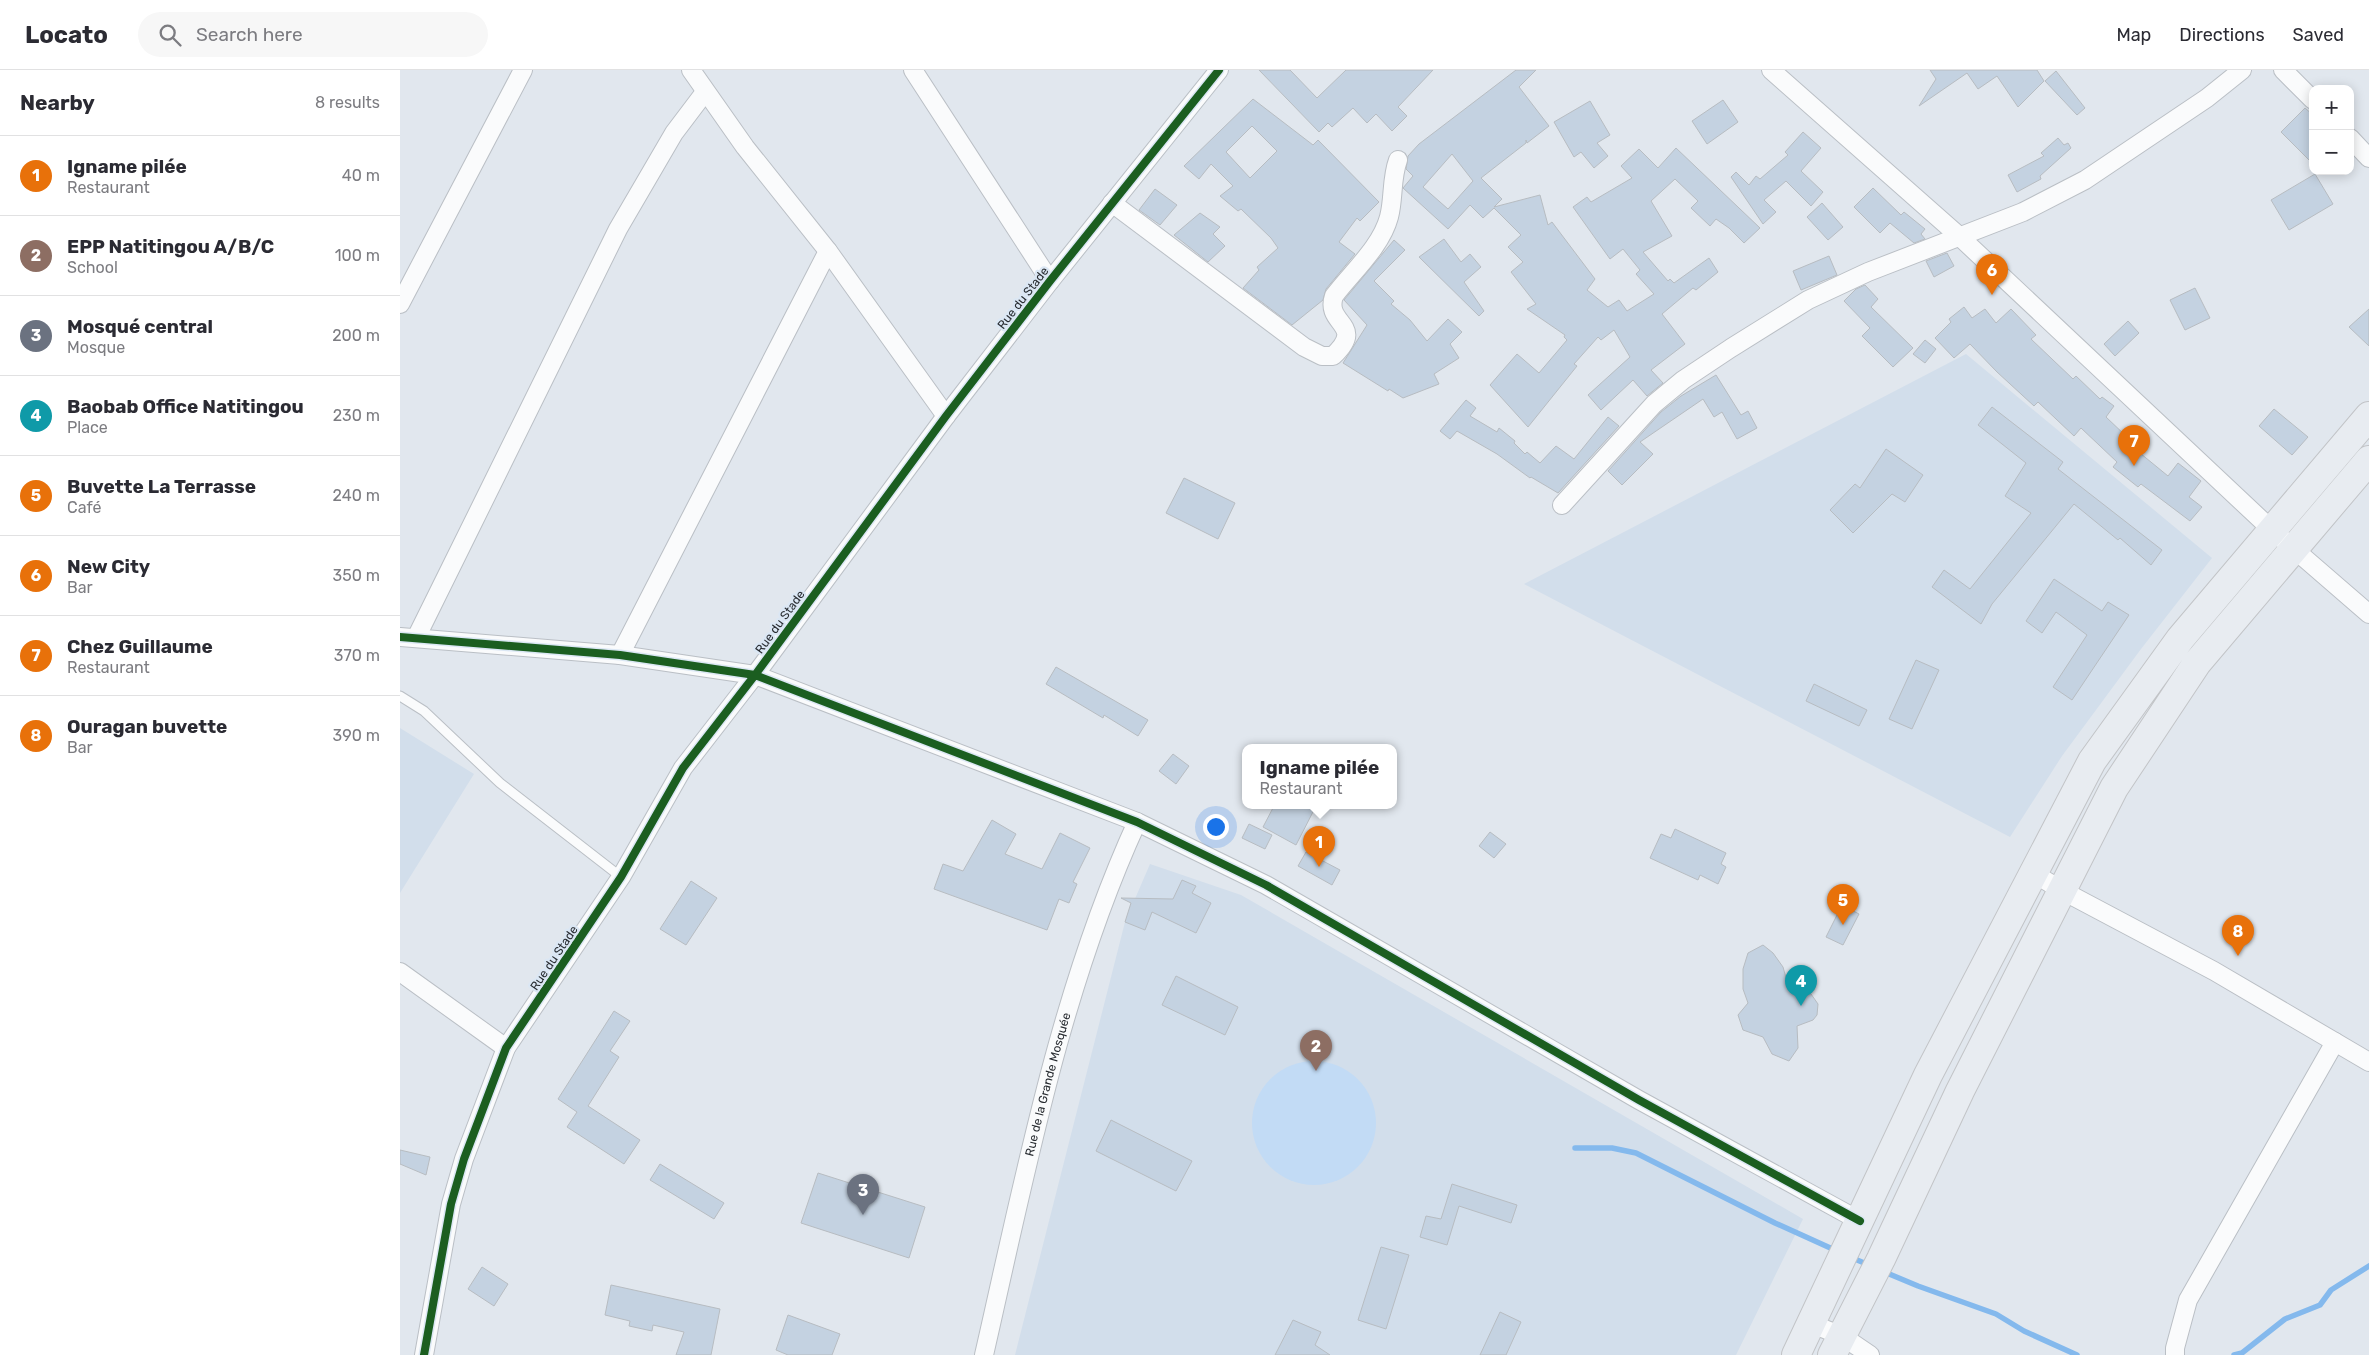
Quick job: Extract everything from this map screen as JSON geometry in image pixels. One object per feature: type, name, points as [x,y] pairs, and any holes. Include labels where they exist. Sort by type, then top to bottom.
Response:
[{"type":"highway","points":[[1796,1355],[1928,1075],[2092,760],[2180,639],[2369,416]]},
{"type":"highway","points":[[1837,1346],[1960,1091],[2114,788],[2154,725],[2197,663],[2369,460]]},
{"type":"highway","points":[[1928,1075],[1960,1091]]},
{"type":"street","points":[[400,304],[523,70]]},
{"type":"street","points":[[691,70],[705,92],[828,251],[946,416]]},
{"type":"street","points":[[913,70],[1050,281]]},
{"type":"street","name":"Rue du Stade","points":[[424,1355],[451,1204],[464,1159],[506,1048],[621,877],[683,768],[755,675],[946,416],[1050,281],[1219,70]]},
{"type":"street","points":[[1771,70],[1959,236],[2272,530],[2369,614]]},
{"type":"street","points":[[1562,505],[1630,427],[1654,404],[1683,380],[1808,300],[1868,272],[2023,212],[2085,180],[2199,104],[2242,70]]},
{"type":"street","points":[[2283,70],[2309,96]]},
{"type":"street","points":[[705,92],[674,133],[618,229],[408,637],[620,655],[755,675],[1137,822],[1266,885],[1638,1100],[1849,1242]]},
{"type":"street","points":[[2354,142],[2369,158]]},
{"type":"street","points":[[1112,203],[1304,346],[1322,356],[1333,356],[1345,346],[1347,338],[1346,329],[1331,304],[1334,296],[1375,245],[1389,218],[1393,195],[1393,175],[1398,160]]},
{"type":"street","points":[[620,655],[828,251]]},
{"type":"street","name":"Rue de la Grande Mosquée","points":[[984,1355],[1023,1183],[1072,994],[1088,942],[1115,870],[1137,822]]},
{"type":"street","points":[[2033,873],[2063,891],[2214,971],[2369,1062]]},
{"type":"street","points":[[400,972],[506,1048]]},
{"type":"street","points":[[2175,1355],[2188,1300],[2335,1042]]},
{"type":"street","points":[[1812,1324],[1837,1346],[1870,1355]]},
{"type":"lane","points":[[400,696],[424,711],[500,783],[621,877]]},
{"type":"shaded area","points":[[1966,354],[2212,558],[2141,649],[2062,756],[2010,837],[1524,584]]},
{"type":"shaded area","points":[[400,728],[474,774],[400,893]]},
{"type":"shaded area","points":[[1150,864],[1241,895],[1803,1219],[1736,1355],[1015,1355],[1125,922]]},
{"type":"shaded area","points":[[1314,1061],[1338,1066],[1358,1079],[1371,1099],[1376,1123],[1371,1147],[1358,1167],[1338,1180],[1314,1185],[1290,1180],[1270,1167],[1257,1147],[1252,1123],[1257,1099],[1270,1079],[1290,1066]]},
{"type":"building","points":[[1259,70],[1290,70],[1317,98],[1346,70],[1433,70],[1398,107],[1407,116],[1392,131],[1376,114],[1367,123],[1353,108],[1332,127],[1328,123],[1319,132]]},
{"type":"building","points":[[1516,70],[1536,70],[1519,87],[1549,126],[1527,143],[1526,140],[1526,143],[1481,178],[1502,199],[1494,207],[1540,195],[1548,225],[1552,222],[1595,279],[1587,290],[1608,307],[1619,300],[1627,311],[1654,294],[1636,274],[1640,270],[1623,249],[1610,259],[1573,207],[1587,197],[1591,202],[1632,178],[1621,166],[1639,149],[1658,168],[1676,148],[1760,228],[1744,243],[1729,228],[1716,219],[1710,226],[1691,208],[1698,201],[1675,179],[1651,201],[1672,236],[1643,252],[1668,281],[1670,279],[1674,283],[1709,258],[1718,272],[1696,290],[1693,288],[1662,314],[1685,344],[1651,370],[1663,383],[1647,396],[1633,380],[1601,410],[1588,395],[1630,357],[1614,330],[1601,340],[1598,337],[1574,364],[1577,366],[1528,427],[1490,385],[1517,354],[1539,373],[1567,340],[1564,337],[1565,335],[1527,309],[1536,304],[1511,272],[1523,262],[1508,247],[1521,235],[1494,208],[1483,218],[1470,205],[1448,229],[1403,188],[1413,176],[1406,169],[1408,156],[1419,144]],"holes":[[[1452,154],[1473,181],[1448,209],[1423,187]]]},
{"type":"building","points":[[1930,70],[2037,70],[2044,81],[2018,107],[1997,76],[1978,89],[1967,73],[1919,106],[1936,79]]},
{"type":"building","points":[[2056,71],[2085,108],[2077,115],[2045,81]]},
{"type":"building","points":[[1253,99],[1313,145],[1318,140],[1379,202],[1360,221],[1357,218],[1339,242],[1355,254],[1326,289],[1323,300],[1292,325],[1243,288],[1259,270],[1257,267],[1278,248],[1271,238],[1241,209],[1238,211],[1220,196],[1233,186],[1211,164],[1199,179],[1184,166]],"holes":[[[1252,126],[1277,151],[1250,178],[1226,152]]]},
{"type":"building","points":[[1723,100],[1738,122],[1707,144],[1692,121]]},
{"type":"building","points":[[1590,101],[1610,135],[1597,143],[1608,156],[1594,168],[1581,152],[1574,157],[1554,122]]},
{"type":"building","points":[[2305,108],[2309,112],[2309,160],[2281,132]]},
{"type":"building","points":[[1803,132],[1821,148],[1801,171],[1823,192],[1811,206],[1786,181],[1764,200],[1776,212],[1763,224],[1731,177],[1736,172],[1749,185],[1756,176],[1760,179],[1788,155],[1785,152]]},
{"type":"building","points":[[2058,138],[2064,145],[2068,143],[2071,148],[2040,176],[2041,179],[2017,192],[2008,175],[2044,156],[2041,153]]},
{"type":"building","points":[[2316,175],[2333,204],[2289,230],[2271,200]]},
{"type":"building","points":[[1873,188],[1901,215],[1904,212],[1925,229],[1921,234],[1925,239],[1914,243],[1890,223],[1880,233],[1854,207]]},
{"type":"building","points":[[1155,189],[1177,205],[1160,225],[1139,210]]},
{"type":"building","points":[[1822,203],[1843,227],[1828,240],[1807,217]]},
{"type":"building","points":[[1200,213],[1220,227],[1213,234],[1225,246],[1208,262],[1174,235]]},
{"type":"building","points":[[1444,239],[1461,262],[1470,254],[1481,267],[1464,282],[1484,311],[1479,316],[1419,257]]},
{"type":"building","points":[[1394,240],[1405,250],[1374,281],[1394,301],[1391,304],[1410,320],[1427,341],[1448,319],[1462,332],[1450,344],[1459,358],[1434,374],[1439,384],[1403,398],[1389,389],[1388,391],[1343,363],[1367,325],[1344,300]]},
{"type":"building","points":[[1947,253],[1954,266],[1934,277],[1926,261]]},
{"type":"building","points":[[1829,256],[1837,275],[1801,290],[1793,271]]},
{"type":"building","points":[[1865,285],[1878,299],[1871,307],[1913,348],[1893,367],[1862,336],[1870,328],[1844,301],[1856,289]]},
{"type":"building","points":[[2195,288],[2210,318],[2185,330],[2170,300]]},
{"type":"building","points":[[1964,307],[1972,318],[1985,309],[1996,323],[2011,309],[2036,335],[2031,339],[2073,379],[2076,376],[2100,399],[2102,397],[2114,406],[2106,417],[2127,437],[2124,440],[2168,476],[2178,463],[2201,481],[2189,497],[2202,507],[2190,521],[2141,484],[2138,487],[2113,467],[2117,462],[2081,428],[2074,436],[2038,402],[2034,406],[1970,344],[1954,358],[1935,338],[1951,322],[1949,319]]},
{"type":"building","points":[[2369,309],[2369,346],[2349,327]]},
{"type":"building","points":[[2128,321],[2139,333],[2115,356],[2104,344]]},
{"type":"building","points":[[1925,340],[1936,349],[1925,363],[1913,354]]},
{"type":"building","points":[[1716,375],[1741,415],[1748,411],[1757,428],[1737,439],[1722,412],[1714,417],[1703,399],[1640,442],[1653,454],[1622,485],[1608,471],[1661,412],[1681,396]]},
{"type":"building","points":[[1466,400],[1476,408],[1470,416],[1497,432],[1499,428],[1515,441],[1514,443],[1525,454],[1527,452],[1540,463],[1556,446],[1574,459],[1608,417],[1619,426],[1558,493],[1530,478],[1497,454],[1457,431],[1450,439],[1440,431]]},
{"type":"building","points":[[1992,407],[2063,462],[2058,469],[2162,550],[2151,565],[2120,538],[2118,540],[2074,504],[1992,604],[1981,624],[1932,587],[1944,570],[1970,589],[2031,513],[2005,496],[2026,463],[1978,425]]},
{"type":"building","points":[[2274,409],[2308,437],[2292,455],[2259,426]]},
{"type":"building","points":[[1886,449],[1923,475],[1905,502],[1892,494],[1853,533],[1830,510],[1855,484],[1860,488]]},
{"type":"building","points":[[1184,478],[1235,503],[1218,539],[1166,513]]},
{"type":"building","points":[[2054,579],[2102,611],[2108,602],[2129,615],[2072,700],[2053,687],[2087,635],[2056,612],[2042,633],[2026,621]]},
{"type":"building","points":[[1916,660],[1939,670],[1912,729],[1889,719]]},
{"type":"building","points":[[1056,667],[1148,720],[1138,736],[1104,715],[1103,718],[1046,684]]},
{"type":"building","points":[[1814,684],[1867,710],[1859,726],[1806,701]]},
{"type":"building","points":[[1173,754],[1189,766],[1176,784],[1159,771]]},
{"type":"building","points":[[1272,809],[1314,809],[1296,845],[1263,827]]},
{"type":"building","points":[[992,820],[1016,834],[1005,854],[1042,869],[1060,833],[1090,848],[1073,882],[1077,884],[1069,903],[1059,899],[1047,930],[934,889],[943,864],[963,871]]},
{"type":"building","points":[[1249,824],[1272,835],[1265,849],[1242,838]]},
{"type":"building","points":[[1675,829],[1726,853],[1721,864],[1726,867],[1718,884],[1700,875],[1698,880],[1650,858],[1661,834],[1671,838]]},
{"type":"building","points":[[1490,832],[1506,844],[1494,858],[1479,846]]},
{"type":"building","points":[[1306,852],[1340,870],[1332,885],[1298,866]]},
{"type":"building","points":[[1182,880],[1196,886],[1192,893],[1211,903],[1196,933],[1152,912],[1145,930],[1125,922],[1131,903],[1121,898],[1173,899]]},
{"type":"building","points":[[691,881],[717,898],[686,945],[660,929]]},
{"type":"building","points":[[1842,905],[1859,914],[1843,945],[1826,937]]},
{"type":"building","points":[[1763,945],[1773,953],[1783,967],[1790,992],[1806,991],[1811,994],[1818,1004],[1817,1015],[1813,1020],[1797,1026],[1798,1048],[1789,1061],[1772,1054],[1763,1037],[1743,1030],[1738,1015],[1748,1003],[1743,989],[1743,969],[1748,953]]},
{"type":"building","points":[[1176,976],[1238,1007],[1225,1035],[1162,1005]]},
{"type":"building","points":[[614,1011],[630,1021],[610,1051],[619,1057],[588,1106],[640,1140],[624,1164],[567,1127],[577,1112],[558,1099]]},
{"type":"building","points":[[1111,1120],[1192,1161],[1176,1191],[1096,1151]]},
{"type":"building","points":[[400,1150],[430,1157],[426,1175],[400,1164]]},
{"type":"building","points":[[660,1164],[724,1203],[714,1219],[650,1180]]},
{"type":"building","points":[[818,1173],[925,1207],[909,1258],[801,1223]]},
{"type":"building","points":[[1452,1184],[1517,1205],[1511,1223],[1459,1206],[1447,1245],[1420,1237],[1426,1216],[1441,1219]]},
{"type":"building","points":[[1381,1247],[1409,1255],[1386,1329],[1358,1320]]},
{"type":"building","points":[[482,1267],[508,1284],[494,1306],[468,1289]]},
{"type":"building","points":[[611,1285],[720,1309],[711,1355],[676,1355],[684,1332],[653,1325],[652,1331],[629,1326],[630,1321],[605,1315]]},
{"type":"building","points":[[1500,1312],[1521,1322],[1506,1355],[1480,1355]]},
{"type":"building","points":[[788,1315],[840,1334],[832,1355],[788,1355],[776,1350]]},
{"type":"building","points":[[1293,1320],[1321,1332],[1315,1345],[1330,1355],[1275,1355]]},
{"type":"waterway","points":[[1575,1148],[1612,1148],[1636,1153],[1775,1223],[1837,1251]]},
{"type":"waterway","points":[[1850,1257],[1869,1265]]},
{"type":"waterway","points":[[2234,1355],[2242,1353],[2285,1319],[2320,1305],[2331,1290],[2369,1266]]},
{"type":"waterway","points":[[1882,1271],[1996,1314],[2024,1331],[2077,1355]]},
{"type":"cycle path","points":[[424,1355],[451,1204],[464,1159],[506,1048],[621,877],[683,768],[755,675],[946,416],[1050,281],[1219,70]]},
{"type":"cycle path","points":[[400,637],[620,655],[755,675],[1137,822],[1266,885],[1639,1100],[1860,1221]]},
{"type":"place","name":"New City","points":[[1992,295]]},
{"type":"place","name":"Chez Guillaume","points":[[2134,466]]},
{"type":"place","name":"Igname pilée","points":[[1319,867]]},
{"type":"place","name":"Buvette La Terrasse","points":[[1843,925]]},
{"type":"place","name":"Ouragan buvette","points":[[2238,956]]},
{"type":"place","name":"Baobab Office Natitingou","points":[[1801,1006]]},
{"type":"place","name":"EPP Natitingou A/B/C","points":[[1316,1071]]},
{"type":"place","name":"Mosqué central","points":[[863,1215]]}]
